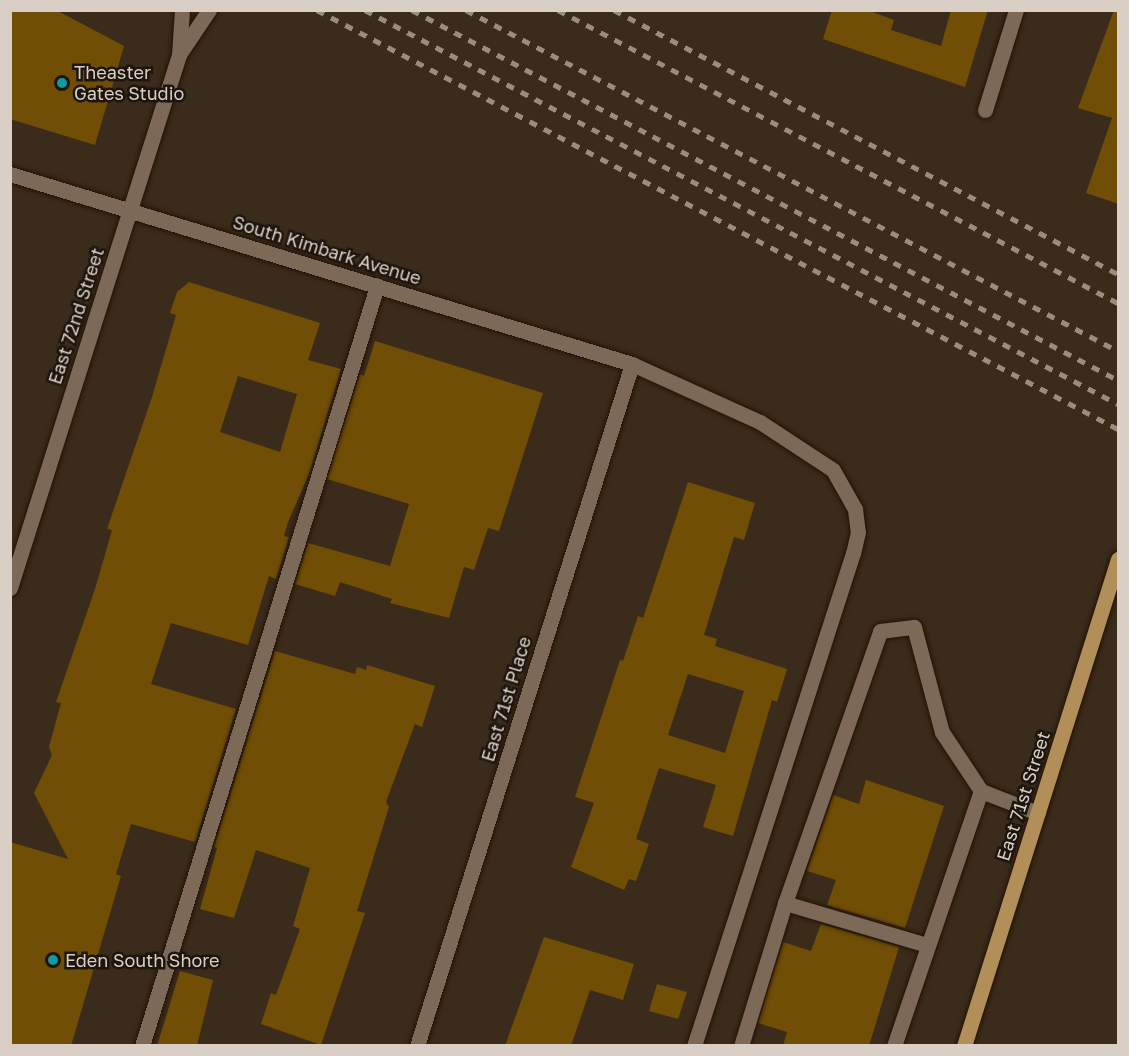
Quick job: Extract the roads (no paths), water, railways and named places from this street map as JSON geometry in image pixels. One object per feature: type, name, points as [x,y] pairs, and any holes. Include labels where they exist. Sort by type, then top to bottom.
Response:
[{"type":"main road","name":"East 71st Street","points":[[964,1046],[1119,559]]},
{"type":"street","name":"East 72nd Street","points":[[10,588],[179,55],[182,10]]},
{"type":"street","name":"East 72nd Street","points":[[179,55],[209,10]]},
{"type":"street","points":[[985,110],[1016,10]]},
{"type":"street","name":"South Kimbark Avenue","points":[[10,174],[632,364],[760,422],[833,470],[855,509],[858,532],[694,1046]]},
{"type":"street","points":[[142,1046],[377,286]]},
{"type":"street","name":"East 71st Place","points":[[417,1046],[632,364]]},
{"type":"street","points":[[741,1046],[785,903],[880,631],[914,627],[942,732],[981,791],[1038,813]]},
{"type":"street","points":[[894,1046],[981,791]]},
{"type":"street","points":[[785,903],[927,945]]},
{"type":"railway","points":[[317,10],[1118,429]]},
{"type":"railway","points":[[365,10],[1118,404]]},
{"type":"railway","points":[[412,10],[1118,380]]},
{"type":"railway","points":[[466,10],[1118,351]]},
{"type":"railway","points":[[558,10],[1118,303]]},
{"type":"railway","points":[[614,10],[1118,274]]},
{"type":"place","name":"Theaster Gates Studio","points":[[62,83]]},
{"type":"place","name":"Eden South Shore","points":[[53,960]]}]
